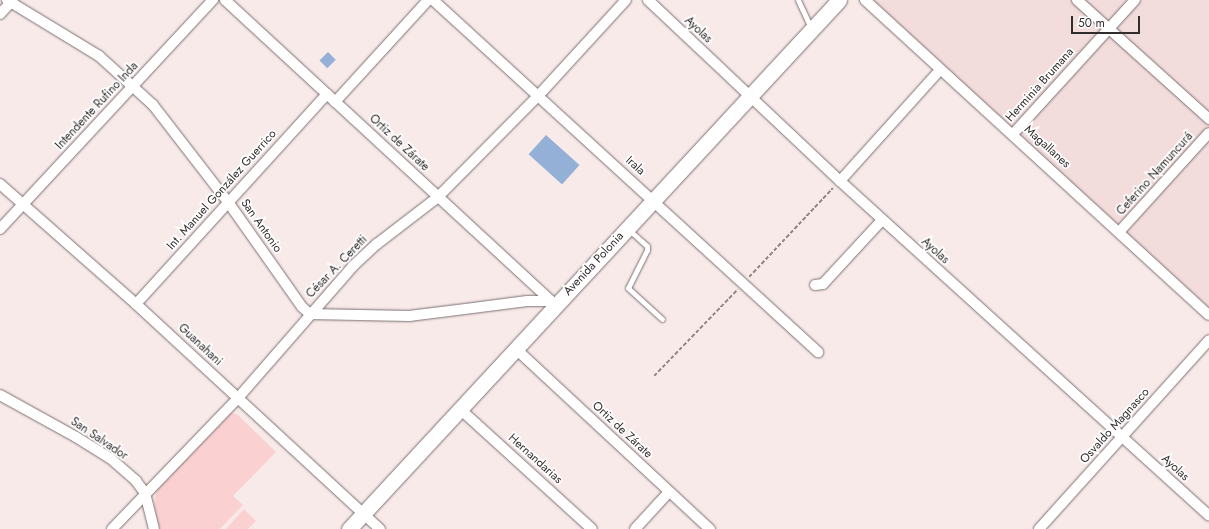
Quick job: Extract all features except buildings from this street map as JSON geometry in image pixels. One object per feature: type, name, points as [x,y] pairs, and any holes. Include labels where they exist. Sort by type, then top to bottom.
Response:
[{"type":"main road","name":"Avenida Polonia","points":[[349,529],[516,350],[553,303],[627,228],[838,0]]},
{"type":"street","name":"Intendente Rufino Inda","points":[[0,229],[213,0]]},
{"type":"street","points":[[335,102],[428,0]]},
{"type":"street","name":"Irala","points":[[434,0],[818,352]]},
{"type":"street","name":"César A. Ceretti","points":[[112,529],[145,492],[238,398],[310,314],[377,244],[438,197],[538,96],[626,0]]},
{"type":"street","name":"Ayolas","points":[[648,0],[882,220],[1122,439],[1209,516]]},
{"type":"street","name":"Magallanes","points":[[865,0],[940,70],[1120,231],[1209,315]]},
{"type":"street","points":[[1077,0],[1209,119]]},
{"type":"street","name":"Herminia Brumana","points":[[1013,134],[1135,0]]},
{"type":"street","name":"San Antonio","points":[[10,1],[73,38],[134,85],[153,105],[228,202],[302,307],[310,314]]},
{"type":"street","points":[[0,14],[10,1]]},
{"type":"street","name":"Ortiz de Zárate","points":[[231,2],[335,102],[553,303]]},
{"type":"street","points":[[840,181],[940,70]]},
{"type":"street","name":"Int. Manuel González Guerrico","points":[[136,304],[327,94]]},
{"type":"street","name":"Ceferino Namuncurá","points":[[1120,231],[1209,133]]},
{"type":"street","name":"Guanahani","points":[[0,184],[136,304],[380,529]]},
{"type":"street","points":[[816,285],[824,284],[882,220]]},
{"type":"street","points":[[310,314],[409,316],[526,301],[553,303]]},
{"type":"street","name":"Osvaldo Magnasco","points":[[1039,529],[1122,439],[1209,340]]},
{"type":"street","name":"Ortiz de Zárate","points":[[516,350],[710,529]]},
{"type":"street","name":"San Salvador","points":[[0,395],[110,458],[145,492]]},
{"type":"street","name":"Hernandarias","points":[[460,409],[592,529]]},
{"type":"street","points":[[145,492],[154,529]]},
{"type":"street","points":[[635,529],[669,492]]},
{"type":"lane","points":[[798,0],[812,29]]},
{"type":"lane","points":[[627,228],[646,246],[648,250],[628,288],[662,319]]},
{"type":"shaded area","points":[[872,0],[1209,0],[1209,310]]},
{"type":"shaded area","points":[[230,413],[237,414],[276,452],[233,496],[243,505],[220,529],[159,529],[154,504],[157,489]]},
{"type":"shaded area","points":[[244,509],[256,521],[248,529],[226,529]]}]
